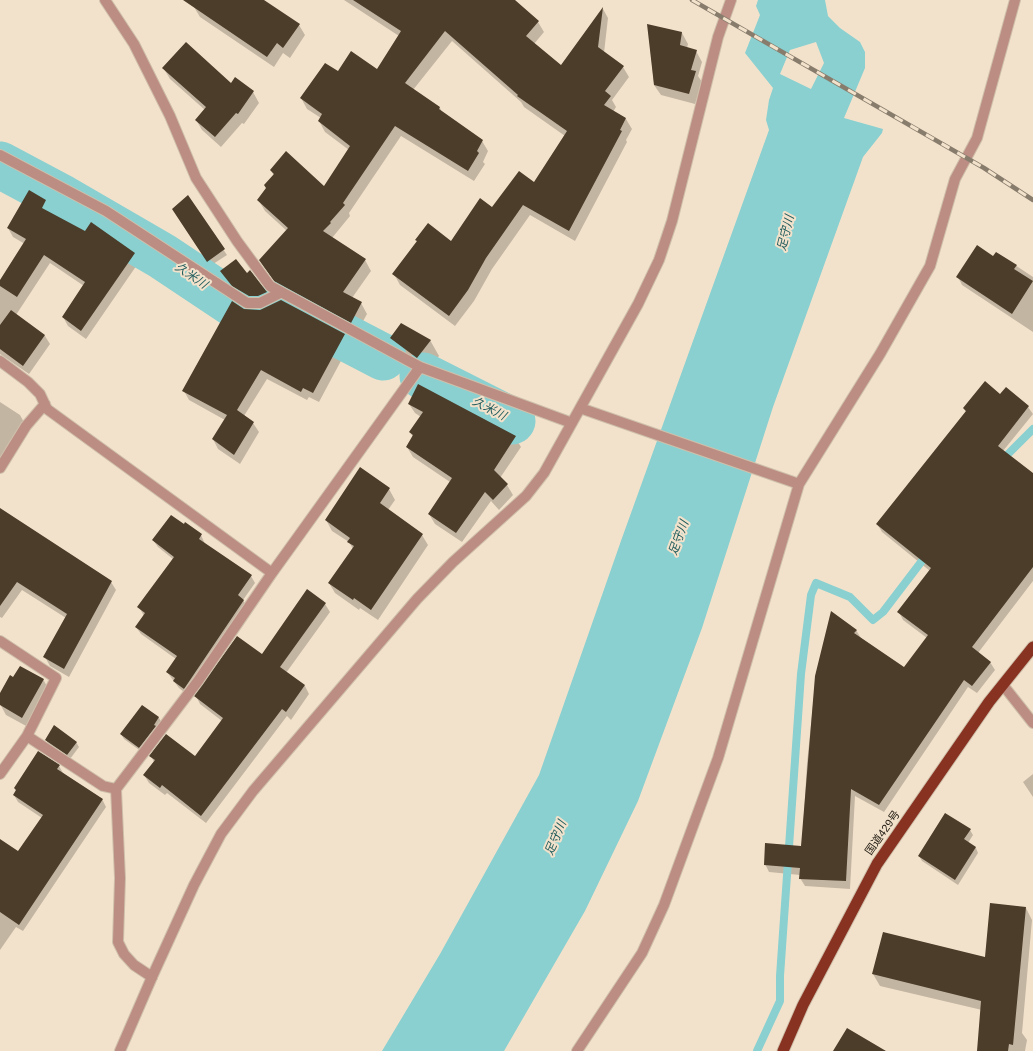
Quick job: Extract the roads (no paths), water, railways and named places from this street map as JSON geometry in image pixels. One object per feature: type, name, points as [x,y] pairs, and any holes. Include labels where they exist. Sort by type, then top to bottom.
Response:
[{"type":"highway","name":"国道429号","points":[[783,1051],[803,1005],[877,864],[989,702],[1033,647]]},
{"type":"street","points":[[105,0],[134,44],[170,116],[196,178],[237,242],[270,286],[280,293],[420,367],[572,424]]},
{"type":"street","points":[[120,1051],[194,885],[221,834],[253,791],[417,599],[453,562],[526,496],[544,473],[572,424],[659,260],[672,221],[718,37],[732,0]]},
{"type":"street","points":[[577,1051],[642,953],[664,905],[718,758],[794,483],[880,354],[930,266],[956,179],[976,138],[1015,0]]},
{"type":"street","points":[[0,155],[106,211],[247,303],[260,303],[280,293]]},
{"type":"street","points":[[0,361],[28,382],[40,394],[47,409],[57,417],[272,573]]},
{"type":"street","points":[[152,977],[134,965],[124,954],[118,942],[120,878],[116,789],[198,681],[272,573],[420,367]]},
{"type":"street","points":[[0,468],[26,426],[45,404]]},
{"type":"street","points":[[580,408],[794,483]]},
{"type":"street","points":[[0,641],[56,678],[27,736],[0,774]]},
{"type":"street","points":[[1003,685],[1033,723]]},
{"type":"street","points":[[27,736],[102,786],[116,789]]},
{"type":"water","name":"足守川","points":[[758,0],[825,0],[828,16],[840,28],[860,42],[865,52],[865,68],[844,118],[883,129],[882,133],[863,157],[773,407],[702,628],[638,801],[585,911],[504,1051],[382,1051],[440,954],[539,775],[622,538],[769,130],[766,120],[769,100],[773,88],[745,53],[760,15],[756,6]],"holes":[[[816,42],[824,63],[811,89],[780,74],[790,50]]]},
{"type":"waterway","name":"久米川","points":[[0,165],[62,198],[162,256],[255,318],[281,304],[383,357]]},
{"type":"waterway","name":"久米川","points":[[423,376],[512,421]]},
{"type":"waterway","points":[[1001,461],[1033,429]]},
{"type":"waterway","points":[[757,1051],[780,1001],[780,976],[801,674],[811,595],[816,583],[850,597],[873,620],[883,612],[928,553]]},
{"type":"railway","points":[[692,0],[984,168],[1033,200]]}]
